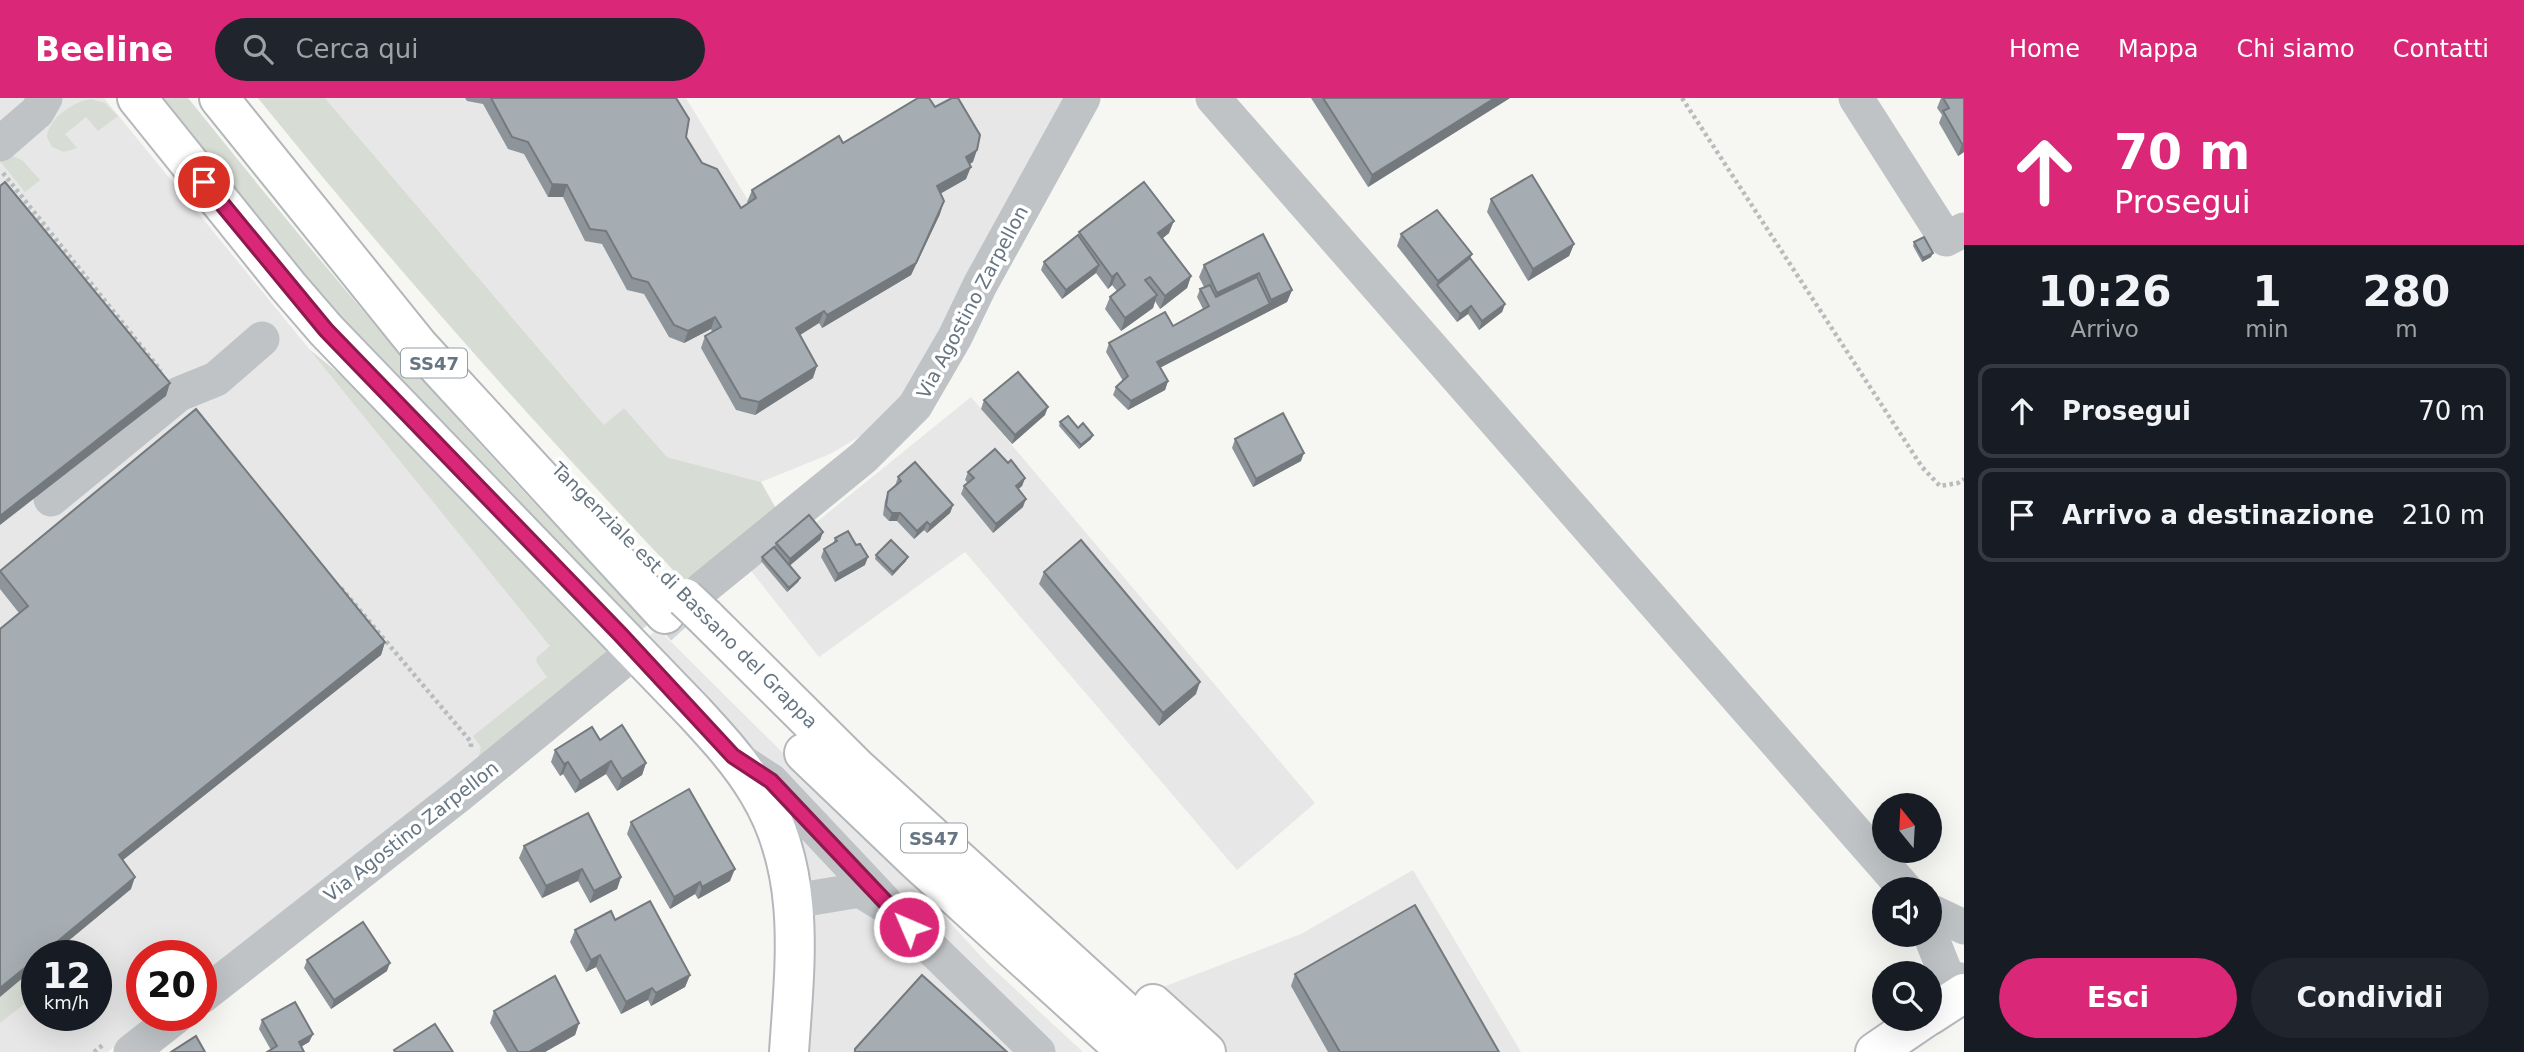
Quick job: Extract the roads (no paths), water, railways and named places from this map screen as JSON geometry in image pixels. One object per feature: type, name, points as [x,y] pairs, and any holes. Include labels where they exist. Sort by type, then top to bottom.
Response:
[{"type":"main road","points":[[137,98],[326,330],[686,703],[733,756],[760,794],[777,828],[788,865],[794,901],[796,953],[789,1052]]},
{"type":"main road","name":"Tangenziale est di Bassano del Grappa","points":[[219,98],[418,345],[688,610],[1169,1052]]},
{"type":"main road","name":"Tangenziale est di Bassano del Grappa","points":[[243,98],[341,219],[527,434],[688,610],[840,789],[1127,1052]]},
{"type":"main road","points":[[920,864],[941,896],[1059,1011],[1106,1052]]},
{"type":"main road","points":[[1028,925],[1068,942],[1119,973],[1206,1052]]},
{"type":"main road","points":[[1942,1007],[1964,993]]},
{"type":"main road","points":[[1875,1052],[1906,1031]]},
{"type":"street","name":"Via Agostino Zarpellon","points":[[688,610],[864,457],[915,406],[1083,98]]},
{"type":"street","points":[[1213,98],[1895,877]]},
{"type":"street","points":[[1856,98],[1946,239],[1964,230]]},
{"type":"street","points":[[51,499],[179,394],[216,379],[262,339]]},
{"type":"street","name":"Via Agostino Zarpellon","points":[[217,984],[459,795],[620,663]]},
{"type":"street","points":[[733,756],[771,781],[891,909],[1038,1052]]},
{"type":"street","points":[[794,901],[860,890],[891,909]]},
{"type":"street","points":[[1942,916],[1964,926]]},
{"type":"street","points":[[1935,947],[1947,977],[1964,981]]},
{"type":"street","points":[[131,1052],[158,1031]]},
{"type":"tunnel","points":[[620,663],[692,598]]}]
